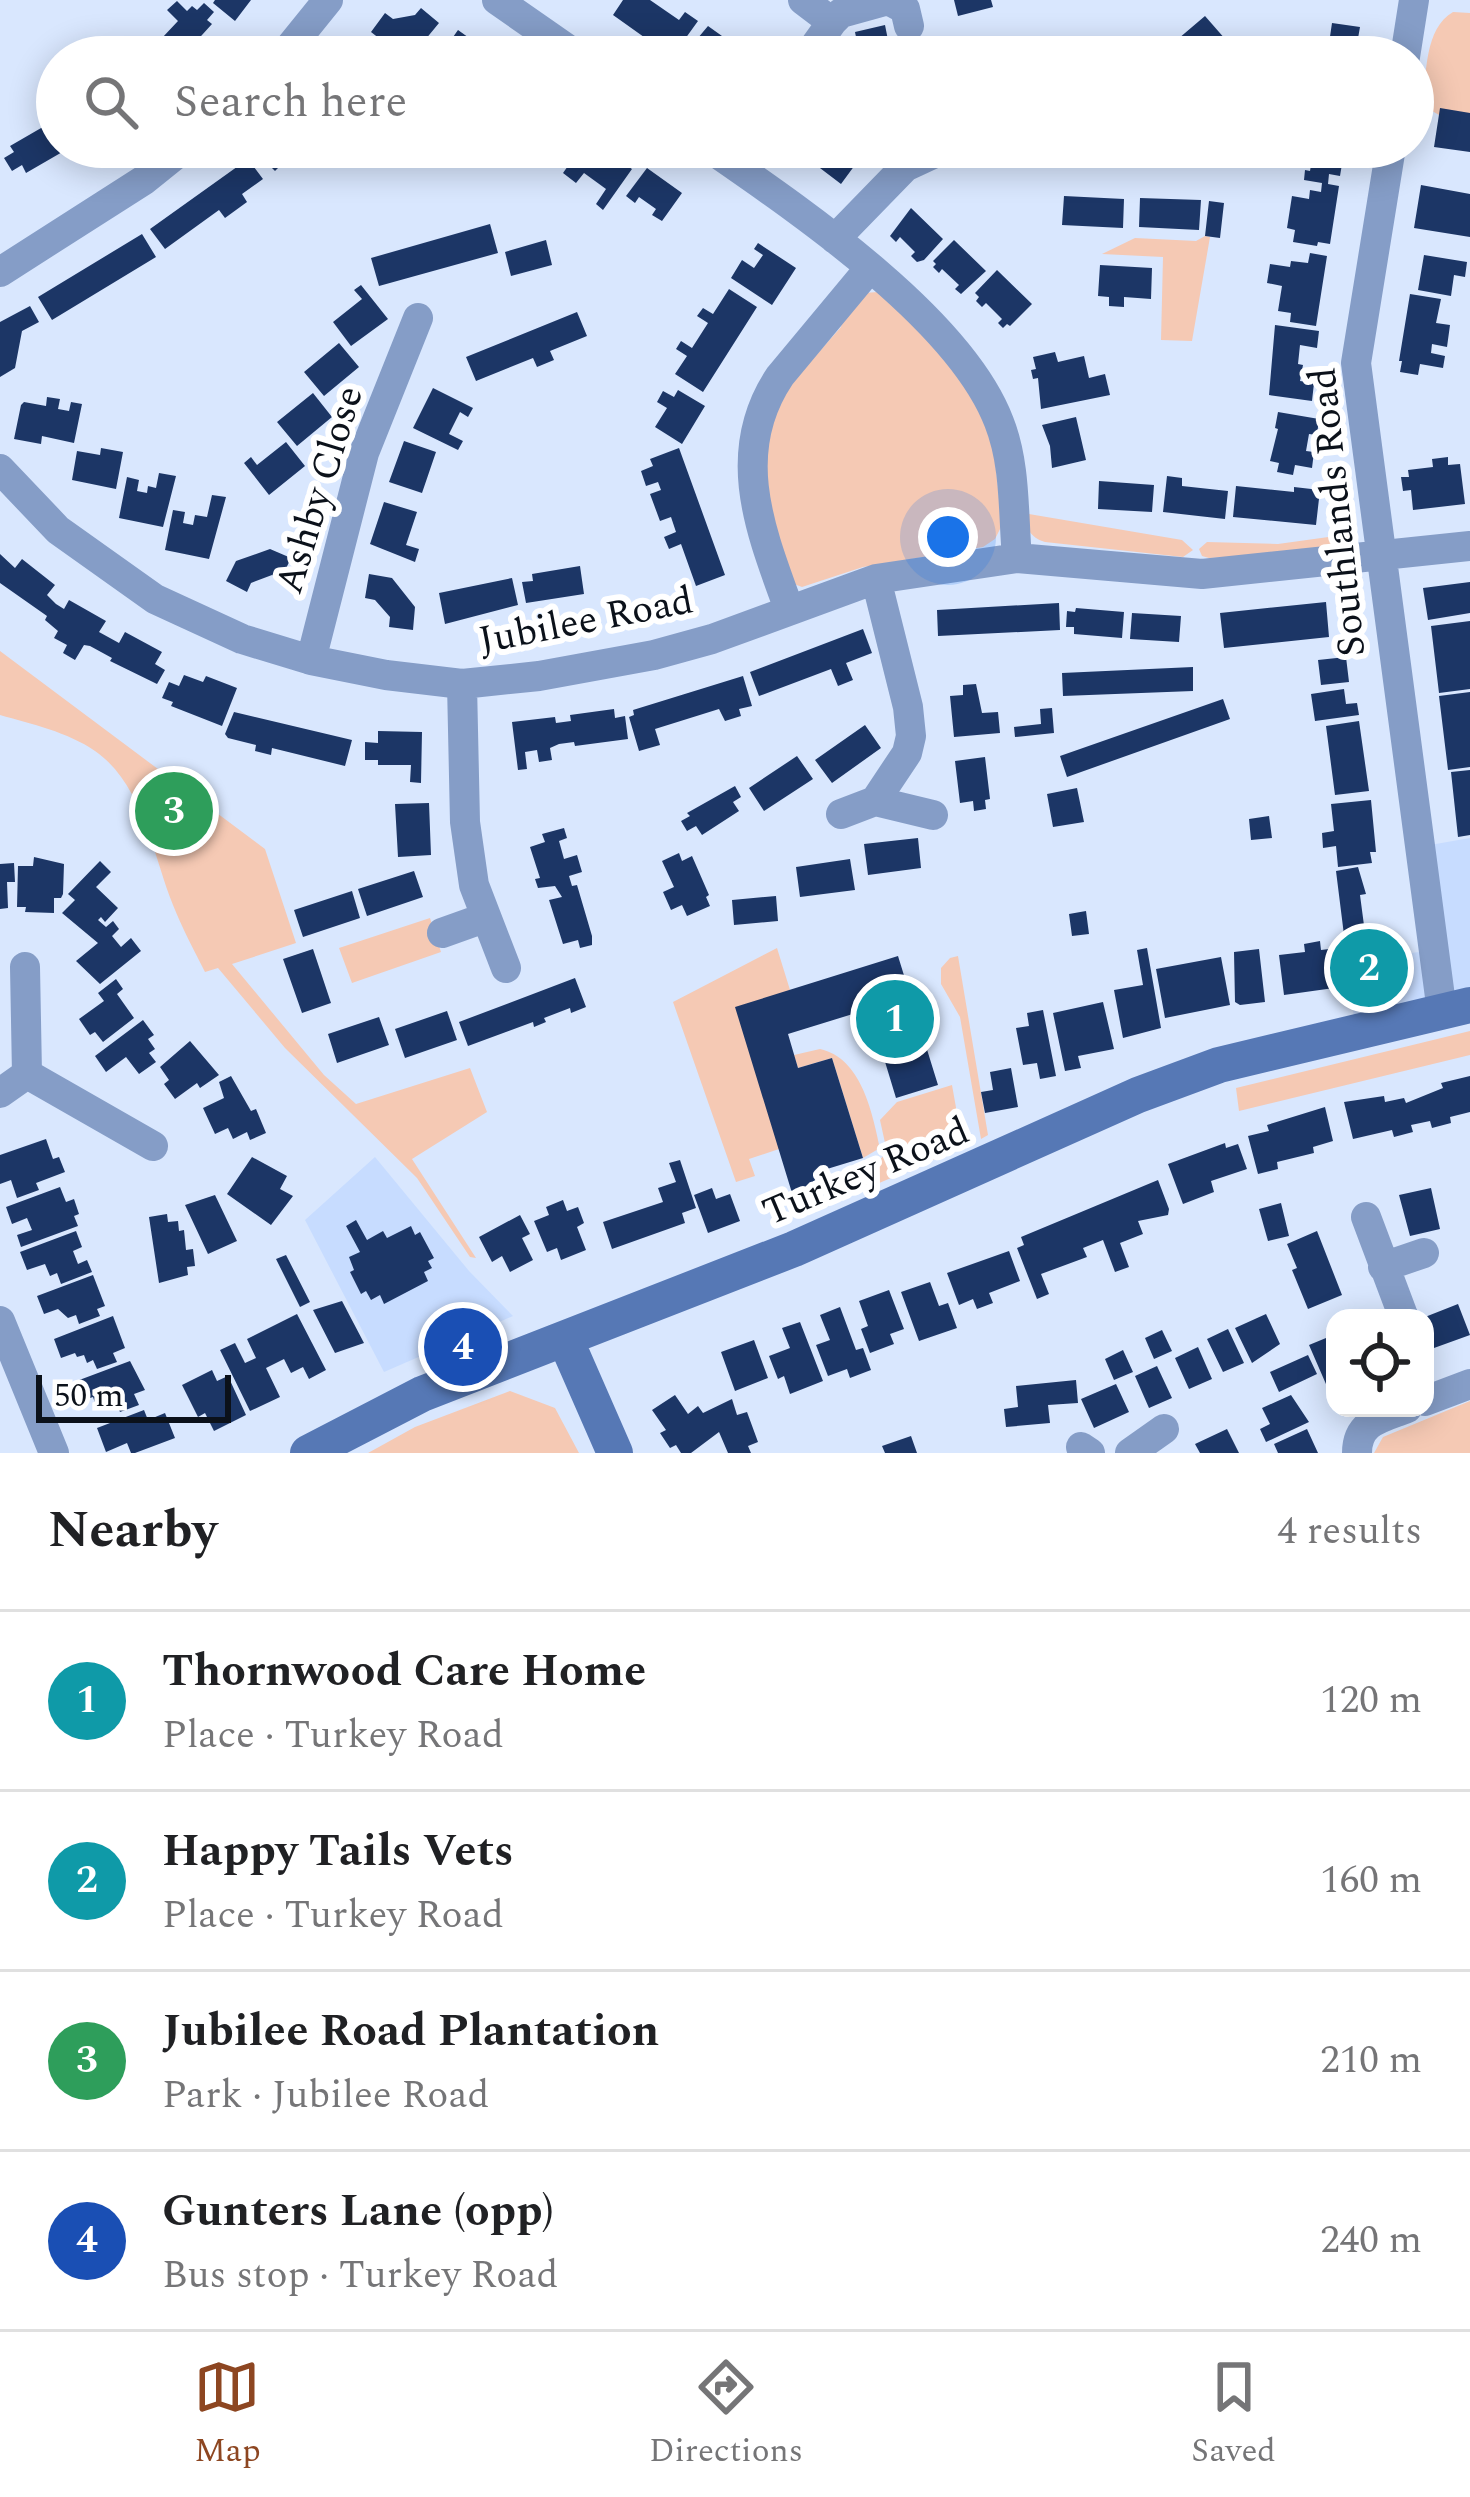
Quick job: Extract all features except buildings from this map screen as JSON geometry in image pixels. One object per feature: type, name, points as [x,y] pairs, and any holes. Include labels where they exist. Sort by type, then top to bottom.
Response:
[{"type":"street","points":[[299,36],[328,0]]},
{"type":"street","points":[[497,0],[549,36]]},
{"type":"street","points":[[803,0],[832,22]]},
{"type":"street","points":[[822,36],[841,13],[888,0],[905,9],[909,26]]},
{"type":"street","points":[[1408,36],[1414,0]]},
{"type":"street","points":[[0,272],[159,168]]},
{"type":"street","points":[[748,168],[836,239],[959,352],[980,379],[1000,425],[1011,471],[1017,559]]},
{"type":"street","points":[[836,239],[903,168]]},
{"type":"street","name":"Southlands Road","points":[[1388,168],[1356,363],[1379,555],[1456,1008]]},
{"type":"street","points":[[789,609],[757,519],[752,486],[755,438],[768,393],[869,269]]},
{"type":"street","name":"Ashby Close","points":[[311,660],[364,453],[421,338]]},
{"type":"street","name":"Jubilee Road","points":[[0,469],[58,530],[154,599],[242,639],[311,660],[462,684],[539,676],[653,655],[712,639],[876,579],[1017,559],[1202,574],[1470,546]]},
{"type":"street","points":[[875,801],[907,752],[911,736],[876,579]]},
{"type":"street","points":[[462,684],[465,822],[474,885],[506,968]]},
{"type":"street","points":[[842,814],[875,801],[934,815]]},
{"type":"street","points":[[442,933],[484,918]]},
{"type":"street","points":[[26,968],[27,1074]]},
{"type":"street","name":"Turkey Road","points":[[308,1453],[422,1394],[830,1234],[1178,1080],[1219,1065],[1456,1008]]},
{"type":"street","points":[[0,1093],[27,1074]]},
{"type":"street","points":[[27,1074],[154,1144]]},
{"type":"street","points":[[1366,1217],[1400,1309]]},
{"type":"street","points":[[1383,1268],[1424,1253]]},
{"type":"street","points":[[0,1321],[54,1453]]},
{"type":"street","points":[[566,1341],[615,1453]]},
{"type":"street","points":[[1434,1392],[1470,1384]]},
{"type":"street","points":[[1357,1453],[1358,1434],[1380,1417]]},
{"type":"street","points":[[1130,1453],[1164,1429]]},
{"type":"shaded area","points":[[1453,12],[1470,13],[1470,113],[1434,112],[1434,36]]},
{"type":"shaded area","points":[[1210,237],[1192,341],[1161,340],[1163,257],[1102,254],[1135,238],[1196,241]]},
{"type":"shaded area","points":[[878,292],[951,360],[992,433],[1002,525],[995,539],[983,547],[863,567],[802,587],[786,581],[766,504],[765,425],[795,379],[841,327],[844,310],[864,293]]},
{"type":"shaded area","points":[[1023,513],[1182,540],[1193,550],[1183,557],[1045,542],[1030,531]]},
{"type":"shaded area","points":[[1350,534],[1342,544],[1280,555],[1209,558],[1199,549],[1207,542],[1278,544]]},
{"type":"shaded area","points":[[0,651],[265,849],[296,943],[232,964],[324,1075],[356,1104],[470,1068],[487,1112],[412,1159],[476,1258],[470,1257],[417,1178],[285,1048],[218,968],[205,972],[173,905],[136,801],[111,765],[73,739],[0,715]]},
{"type":"shaded area","points":[[1470,838],[1470,991],[1354,1018],[1347,961],[1443,949],[1430,845]]},
{"type":"shaded area","points":[[430,918],[441,952],[352,983],[339,948]]},
{"type":"shaded area","points":[[777,948],[790,990],[779,1149],[749,1159],[755,1176],[736,1182],[673,1002]]},
{"type":"shaded area","points":[[958,956],[988,1135],[981,1139],[960,1017],[941,984],[941,968]]},
{"type":"shaded area","points":[[1470,1031],[1470,1055],[1239,1111],[1236,1088]]},
{"type":"shaded area","points":[[820,1049],[846,1063],[868,1103],[880,1148],[863,1158],[832,1058],[798,1068],[794,1055]]},
{"type":"shaded area","points":[[952,1085],[963,1147],[842,1199],[834,1177],[876,1164],[887,1152],[880,1120],[897,1102]]},
{"type":"shaded area","points":[[375,1157],[469,1271],[513,1316],[384,1372],[305,1220]]},
{"type":"shaded area","points":[[510,1391],[555,1408],[579,1453],[368,1453],[415,1427]]},
{"type":"shaded area","points":[[1470,1401],[1470,1453],[1374,1453],[1383,1437]]},
{"type":"place","name":"Jubilee Road Plantation","points":[[174,811]]},
{"type":"place","name":"Happy Tails Vets","points":[[1369,968]]},
{"type":"place","name":"Thornwood Care Home","points":[[895,1019]]},
{"type":"place","name":"Gunters Lane (opp)","points":[[463,1347]]}]
